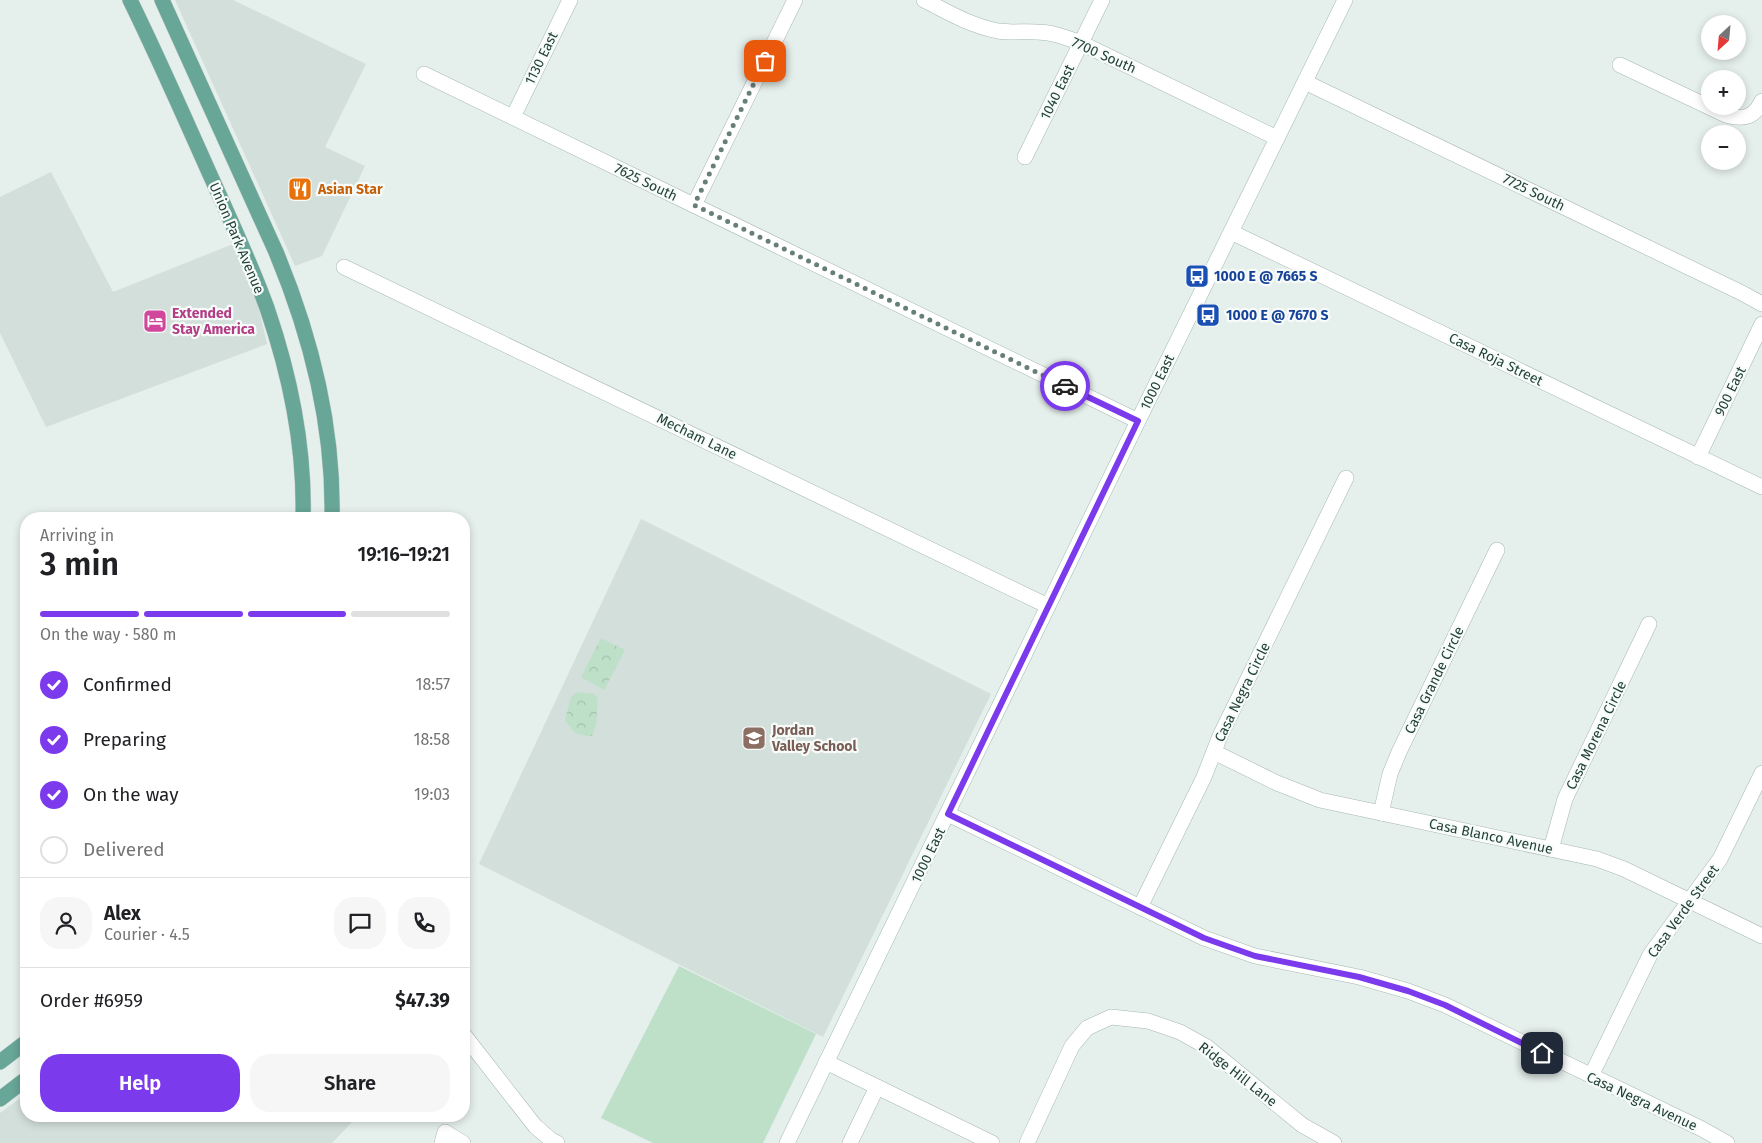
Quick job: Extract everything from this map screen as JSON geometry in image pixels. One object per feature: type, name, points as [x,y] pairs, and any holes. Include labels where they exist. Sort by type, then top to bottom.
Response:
[{"type":"main road","name":"Union Park Avenue","points":[[130,0],[240,242],[272,323],[282,356],[297,428],[303,488],[303,512]]},
{"type":"main road","name":"Union Park Avenue","points":[[162,0],[276,252],[304,325],[319,386],[326,430],[332,487],[332,512]]},
{"type":"main road","points":[[0,1062],[20,1047]]},
{"type":"main road","points":[[0,1099],[20,1083]]},
{"type":"street","name":"1130 East","points":[[513,117],[570,0]]},
{"type":"street","points":[[694,205],[795,0]]},
{"type":"street","name":"7700 South","points":[[924,0],[965,21],[982,27],[1001,32],[1053,34],[1081,43],[1277,138]]},
{"type":"street","name":"1040 East","points":[[1025,157],[1102,0]]},
{"type":"street","name":"1000 East","points":[[787,1143],[1345,0]]},
{"type":"street","points":[[1620,65],[1736,118],[1744,118],[1753,114],[1762,101]]},
{"type":"street","name":"7625 South","points":[[424,74],[1138,421]]},
{"type":"street","name":"7725 South","points":[[1305,82],[1762,304]]},
{"type":"street","name":"Casa Roja Street","points":[[1231,232],[1762,487]]},
{"type":"street","name":"Mecham Lane","points":[[344,267],[1048,606]]},
{"type":"street","name":"900 East","points":[[1698,457],[1762,324]]},
{"type":"street","name":"Casa Negra Circle","points":[[1140,907],[1204,778],[1214,752],[1346,478]]},
{"type":"street","name":"Casa Grande Circle","points":[[1381,813],[1390,774],[1399,752],[1497,550]]},
{"type":"street","name":"Casa Morena Circle","points":[[1552,849],[1565,799],[1649,624]]},
{"type":"street","name":"Casa Blanco Avenue","points":[[1214,752],[1298,792],[1320,800],[1597,859],[1624,869],[1762,936]]},
{"type":"street","name":"Casa Verde Street","points":[[1591,1076],[1650,955],[1720,859],[1762,773]]},
{"type":"street","name":"Casa Negra Avenue","points":[[948,814],[1204,938],[1255,956],[1359,977],[1408,991],[1445,1005],[1702,1129],[1726,1143]]},
{"type":"street","name":"Ridge Hill Lane","points":[[1027,1143],[1072,1046],[1087,1028],[1112,1016],[1148,1021],[1180,1032],[1207,1047],[1302,1125],[1334,1143]]},
{"type":"street","points":[[470,1043],[535,1126],[557,1143]]},
{"type":"street","points":[[826,1062],[992,1143]]},
{"type":"street","points":[[850,1143],[877,1087]]},
{"type":"street","points":[[442,1143],[445,1132],[463,1143]]},
{"type":"shaded area","points":[[175,0],[233,0],[366,64],[325,147],[365,166],[322,256],[295,266]]},
{"type":"shaded area","points":[[51,172],[113,292],[243,240],[267,344],[46,427],[0,333],[0,197]]},
{"type":"shaded area","name":"Jordan Valley School","points":[[641,519],[991,694],[823,1037],[479,864]]},
{"type":"shaded area","points":[[20,1098],[20,1122],[352,1122],[332,1143],[0,1143],[0,1113]]},
{"type":"green space","points":[[601,638],[625,650],[604,690],[581,677]]},
{"type":"green space","points":[[577,692],[594,694],[598,698],[596,725],[592,736],[576,732],[565,720],[571,697]]},
{"type":"green space","points":[[679,966],[816,1034],[763,1143],[653,1143],[601,1118]]},
{"type":"way so far","points":[[765,61],[694,205],[1065,386]]},
{"type":"place","name":"Asian Star","points":[[300,189]]},
{"type":"place","name":"1000 E @ 7665 S","points":[[1197,276]]},
{"type":"place","name":"1000 E @ 7670 S","points":[[1208,315]]},
{"type":"place","name":"Extended Stay America","points":[[155,321]]},
{"type":"place","name":"Jordan Valley School","points":[[754,738]]},
{"type":"route","points":[[1065,386],[1138,421],[948,814],[1204,938],[1255,956],[1359,977],[1408,991],[1445,1005],[1542,1053]]}]
